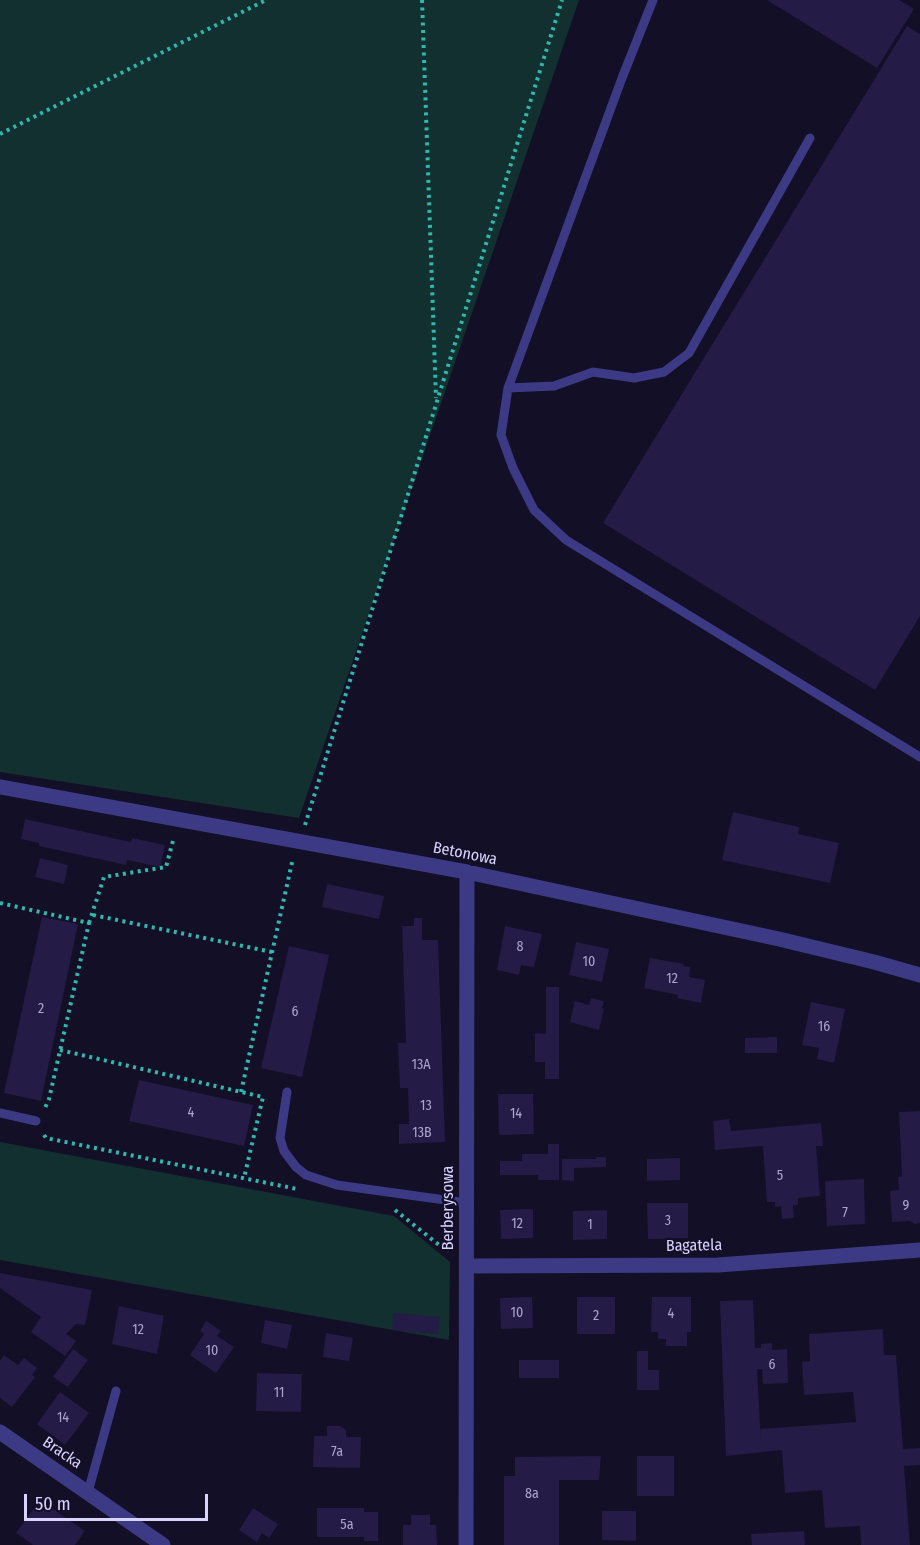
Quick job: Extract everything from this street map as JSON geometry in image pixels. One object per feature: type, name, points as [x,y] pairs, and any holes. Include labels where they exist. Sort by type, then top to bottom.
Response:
[{"type":"street","name":"Betonowa","points":[[0,786],[179,820],[296,850],[467,872],[779,939],[920,975]]},
{"type":"street","name":"Berberysowa","points":[[466,1545],[461,1262],[467,1203],[467,872]]},
{"type":"street","name":"Bagatela","points":[[461,1262],[718,1265],[920,1250]]},
{"type":"street","name":"Bracka","points":[[0,1432],[163,1545]]},
{"type":"lane","points":[[653,0],[508,388],[501,435],[513,468],[534,510],[567,540],[920,757]]},
{"type":"lane","points":[[508,388],[554,386],[593,372],[634,378],[664,372],[688,353],[810,138]]},
{"type":"lane","points":[[287,1092],[280,1138],[284,1151],[296,1167],[306,1175],[337,1185],[467,1203]]},
{"type":"lane","points":[[0,1113],[36,1121]]},
{"type":"lane","points":[[88,1492],[116,1391]]},
{"type":"path","points":[[0,134],[266,0]]},
{"type":"path","points":[[422,0],[436,402]]},
{"type":"path","points":[[241,1092],[296,850],[562,0]]},
{"type":"path","points":[[44,1114],[89,923],[104,877],[166,867],[179,820]]},
{"type":"path","points":[[0,903],[89,923]]},
{"type":"path","points":[[93,915],[272,952]]},
{"type":"path","points":[[60,1050],[263,1096],[244,1178]]},
{"type":"path","points":[[40,1131],[46,1138],[302,1190]]},
{"type":"path","points":[[394,1209],[461,1262]]},
{"type":"green space","points":[[0,0],[579,0],[299,818],[0,772]]},
{"type":"green space","points":[[0,1142],[394,1216],[450,1262],[449,1340],[0,1260]]},
{"type":"building","points":[[767,0],[899,0],[914,9],[877,68]]},
{"type":"building","points":[[907,26],[920,34],[920,616],[875,690],[603,523]]},
{"type":"building","points":[[733,812],[799,827],[798,834],[839,843],[830,883],[722,860]]},
{"type":"building","points":[[25,819],[131,842],[132,838],[165,845],[160,867],[127,860],[126,865],[39,846],[39,843],[21,839]]},
{"type":"building","points":[[40,858],[68,865],[64,884],[35,877]]},
{"type":"building","points":[[327,884],[384,896],[379,919],[322,907]]},
{"type":"building","points":[[42,917],[78,924],[41,1101],[4,1093]]},
{"type":"building","points":[[414,918],[422,918],[422,940],[438,940],[445,1142],[399,1144],[399,1124],[409,1124],[408,1088],[400,1088],[398,1043],[406,1043],[402,926],[414,926]]},
{"type":"building","points":[[505,926],[542,934],[534,967],[521,965],[519,975],[497,970]]},
{"type":"building","points":[[576,942],[609,949],[602,982],[569,975]]},
{"type":"building","points":[[289,946],[329,955],[302,1077],[261,1068]]},
{"type":"building","points":[[650,958],[684,964],[683,966],[690,967],[689,977],[705,980],[701,1003],[677,998],[678,995],[644,988]]},
{"type":"building","points":[[546,987],[559,987],[559,1079],[545,1079],[545,1062],[535,1062],[535,1033],[546,1034]]},
{"type":"building","points":[[591,998],[604,1001],[599,1030],[570,1022],[575,1001],[589,1005]]},
{"type":"building","points":[[811,1002],[845,1009],[834,1063],[817,1059],[819,1048],[802,1045]]},
{"type":"building","points":[[777,1037],[777,1053],[745,1053],[745,1038]]},
{"type":"building","points":[[139,1080],[253,1105],[244,1146],[129,1121]]},
{"type":"building","points":[[498,1094],[533,1094],[534,1134],[499,1135]]},
{"type":"building","points":[[920,1111],[920,1223],[892,1222],[890,1191],[899,1190],[898,1177],[902,1176],[899,1112]]},
{"type":"building","points":[[729,1119],[731,1131],[821,1123],[823,1146],[816,1146],[820,1196],[798,1198],[798,1205],[793,1205],[794,1218],[782,1219],[781,1206],[775,1207],[775,1202],[767,1202],[763,1146],[715,1150],[713,1121]]},
{"type":"building","points":[[548,1144],[559,1144],[559,1180],[538,1180],[538,1175],[500,1175],[500,1161],[522,1161],[522,1154],[548,1154]]},
{"type":"building","points":[[596,1157],[606,1157],[606,1167],[574,1168],[574,1181],[562,1180],[562,1159],[596,1159]]},
{"type":"building","points":[[680,1158],[680,1180],[647,1181],[647,1159]]},
{"type":"building","points":[[864,1179],[865,1224],[827,1226],[825,1181]]},
{"type":"building","points":[[647,1203],[688,1203],[688,1238],[648,1239]]},
{"type":"building","points":[[533,1209],[533,1238],[501,1239],[500,1210]]},
{"type":"building","points":[[607,1210],[607,1239],[573,1240],[573,1211]]},
{"type":"building","points":[[0,1273],[92,1290],[85,1325],[76,1324],[66,1334],[76,1341],[65,1356],[31,1332],[41,1317],[0,1288]]},
{"type":"building","points":[[532,1297],[533,1328],[501,1329],[500,1298]]},
{"type":"building","points":[[577,1297],[615,1297],[615,1334],[577,1334]]},
{"type":"building","points":[[652,1297],[691,1297],[691,1332],[687,1332],[687,1346],[666,1346],[666,1339],[658,1339],[658,1332],[651,1332]]},
{"type":"building","points":[[753,1300],[755,1348],[761,1348],[761,1344],[772,1343],[772,1350],[787,1349],[788,1383],[763,1384],[762,1369],[757,1369],[760,1429],[856,1422],[853,1392],[804,1395],[802,1362],[810,1361],[809,1334],[883,1329],[884,1355],[896,1355],[903,1449],[920,1448],[920,1465],[904,1466],[910,1545],[861,1545],[860,1526],[825,1528],[822,1490],[785,1493],[782,1450],[726,1456],[720,1301]]},
{"type":"building","points":[[119,1306],[164,1316],[157,1354],[112,1344]]},
{"type":"building","points":[[394,1313],[440,1317],[438,1334],[392,1330]]},
{"type":"building","points":[[265,1320],[292,1325],[287,1349],[261,1343]]},
{"type":"building","points":[[206,1321],[221,1331],[217,1336],[234,1347],[216,1373],[190,1355],[204,1334],[200,1331]]},
{"type":"building","points":[[326,1333],[353,1338],[349,1361],[323,1357]]},
{"type":"building","points":[[73,1349],[88,1360],[68,1387],[53,1377]]},
{"type":"building","points":[[637,1351],[648,1351],[648,1370],[659,1370],[659,1390],[637,1390]]},
{"type":"building","points":[[4,1355],[18,1365],[24,1358],[37,1368],[32,1375],[35,1377],[12,1407],[0,1398],[0,1361]]},
{"type":"building","points":[[519,1360],[559,1360],[559,1378],[519,1378]]},
{"type":"building","points":[[257,1373],[302,1374],[301,1412],[256,1411]]},
{"type":"building","points":[[60,1392],[89,1413],[65,1445],[37,1424]]},
{"type":"building","points":[[327,1426],[340,1426],[346,1430],[346,1437],[361,1437],[360,1468],[313,1467],[314,1436],[327,1436]]},
{"type":"building","points":[[601,1456],[599,1480],[559,1480],[559,1545],[504,1545],[504,1476],[515,1476],[515,1457]]},
{"type":"building","points":[[637,1456],[674,1456],[674,1496],[637,1496]]},
{"type":"building","points":[[40,1500],[85,1531],[75,1545],[33,1545],[16,1533]]},
{"type":"building","points":[[253,1508],[278,1524],[269,1538],[262,1533],[257,1542],[239,1530]]},
{"type":"building","points":[[317,1508],[364,1508],[364,1512],[378,1512],[378,1541],[364,1541],[364,1537],[317,1537]]},
{"type":"building","points":[[602,1511],[636,1511],[636,1541],[602,1540]]},
{"type":"building","points":[[411,1515],[430,1515],[430,1525],[436,1525],[437,1545],[403,1545],[403,1525],[411,1525]]},
{"type":"building","points":[[804,1531],[805,1545],[752,1545],[751,1534]]}]
